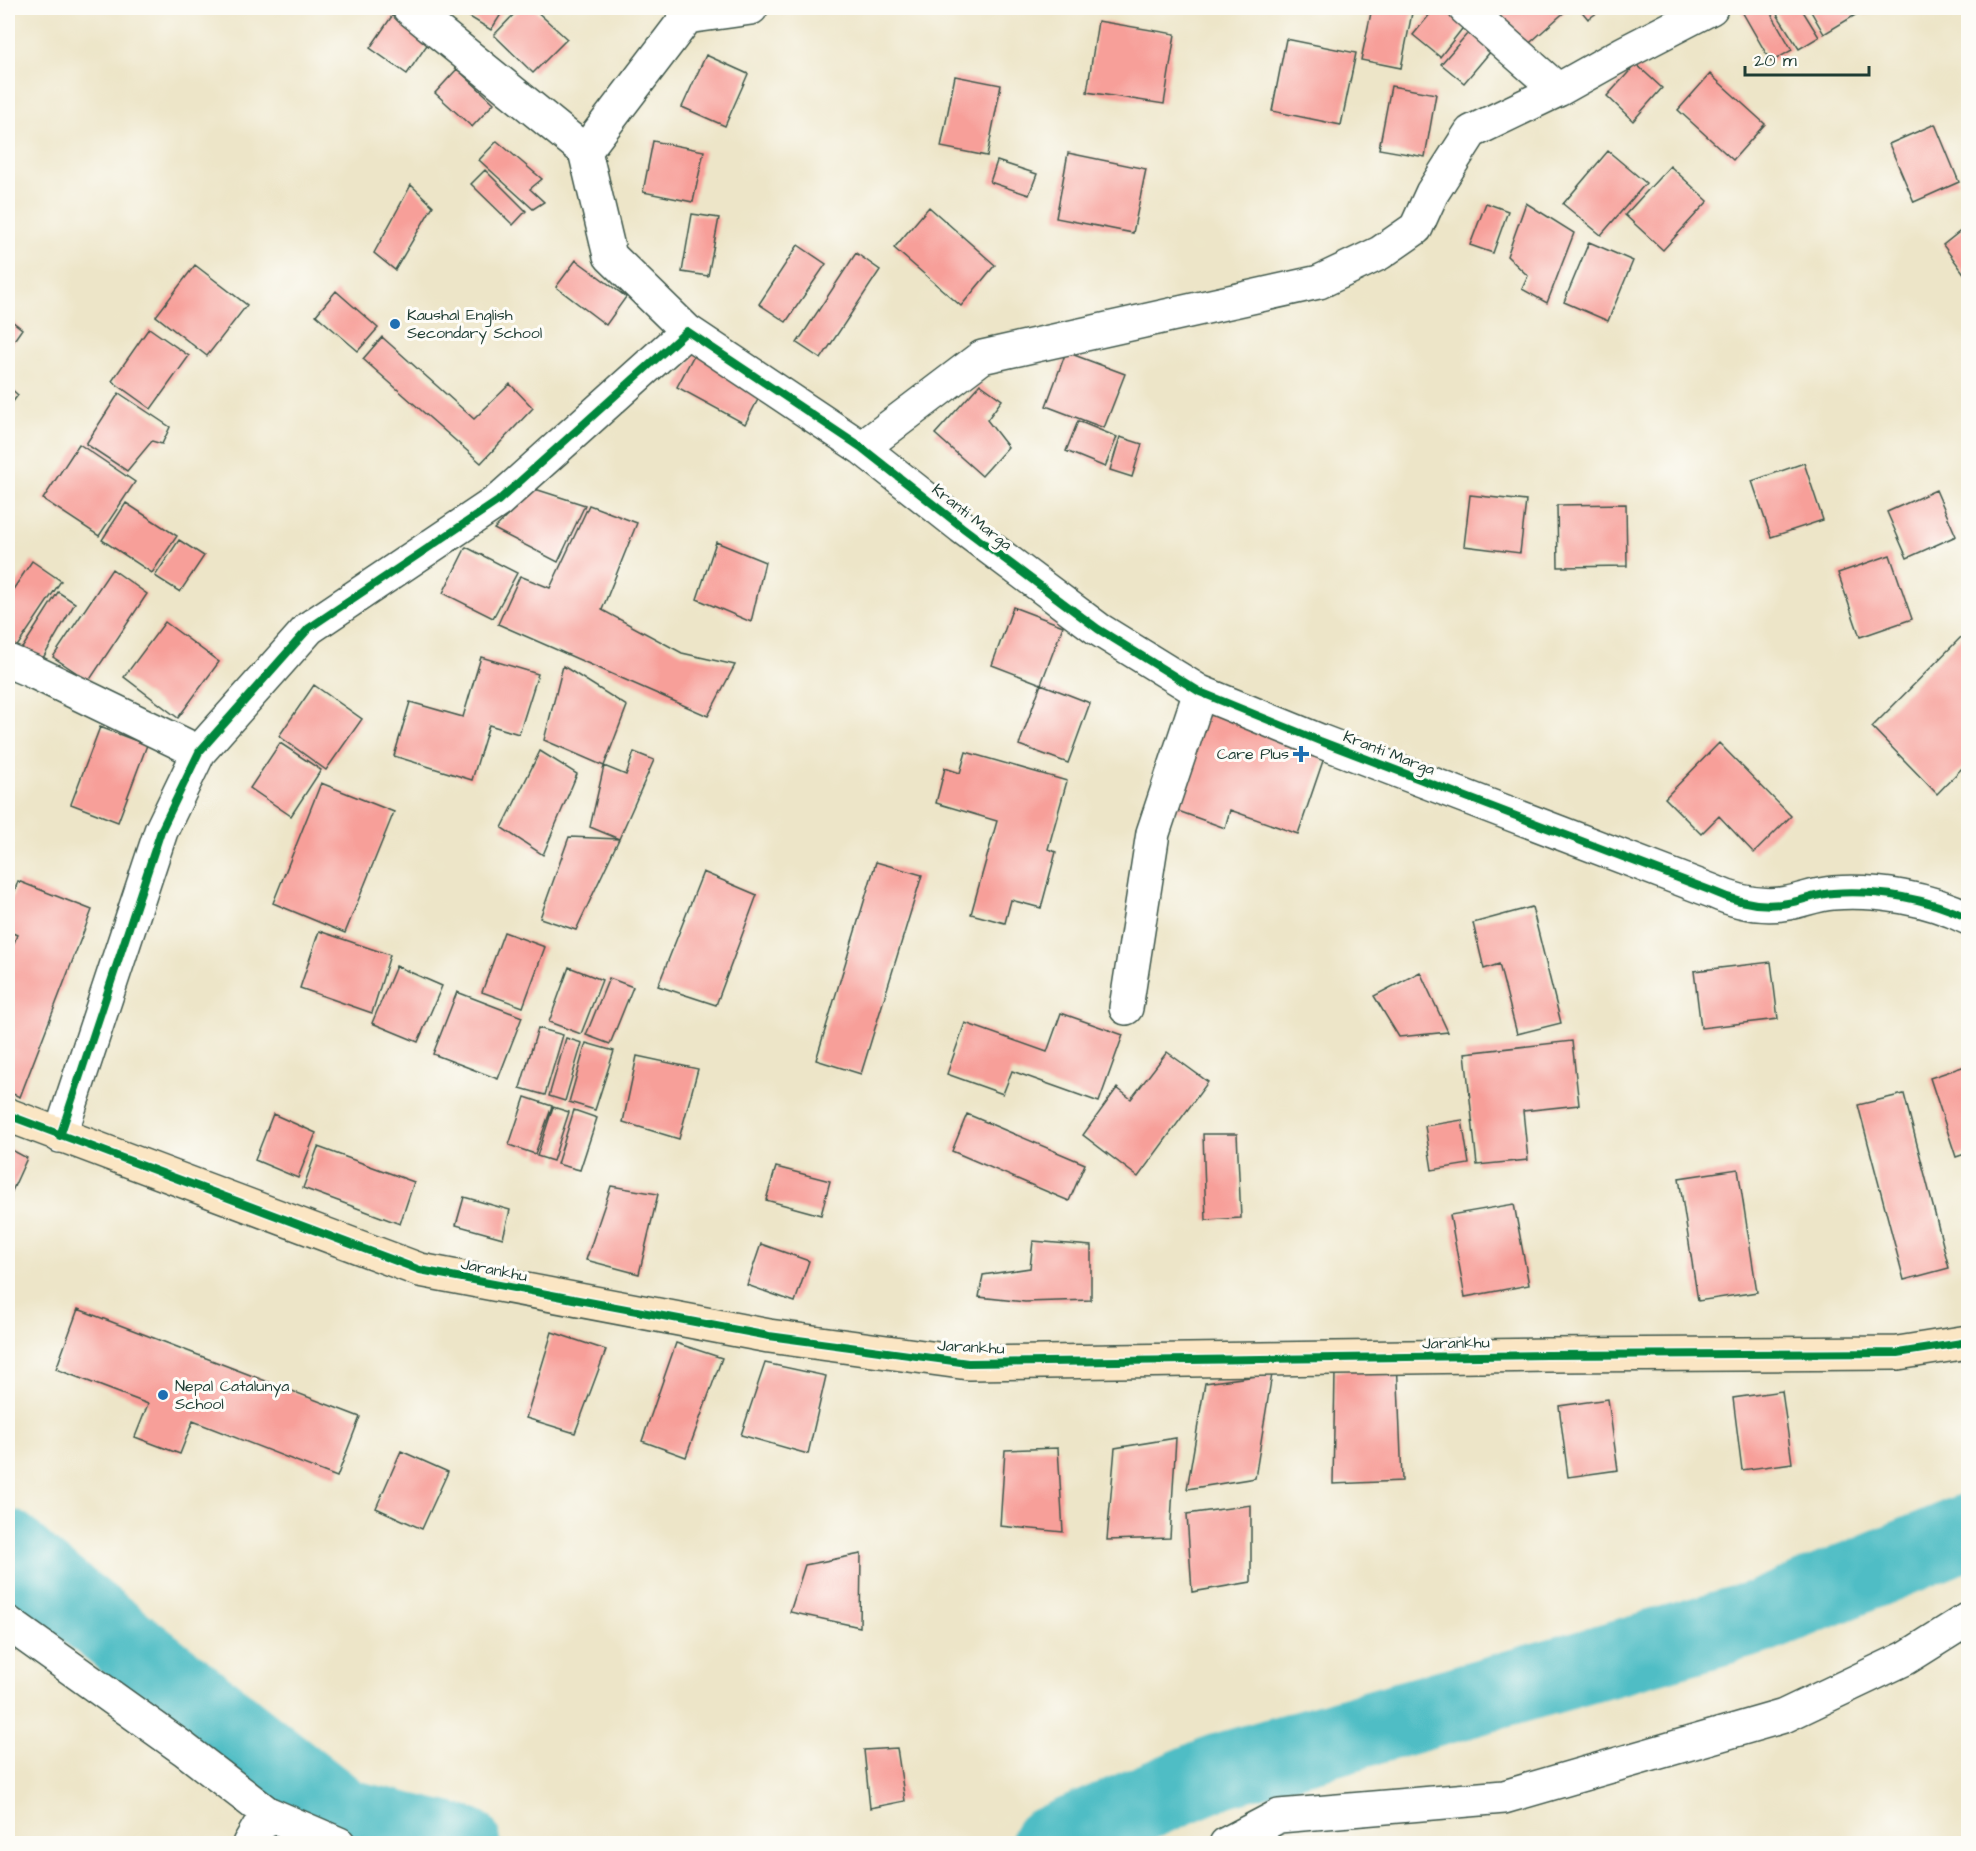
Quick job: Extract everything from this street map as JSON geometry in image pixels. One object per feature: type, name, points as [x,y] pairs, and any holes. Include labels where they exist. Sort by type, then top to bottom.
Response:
[{"type":"street","points":[[409,8],[585,151],[687,17],[750,8]]},
{"type":"street","points":[[1466,8],[1558,90]]},
{"type":"street","points":[[862,448],[982,357],[1318,282],[1380,254],[1416,228],[1432,193],[1471,132],[1558,90],[1711,8]]},
{"type":"street","name":"Kranti Marga","points":[[585,151],[610,256],[687,331],[862,448],[962,527],[1098,628],[1200,692],[1320,741],[1701,886],[1731,900],[1751,904],[1786,903],[1832,893],[1884,894],[1922,901],[1968,918]]},
{"type":"street","points":[[60,1136],[161,831],[200,752],[309,628],[498,501],[687,331]]},
{"type":"street","points":[[8,661],[200,752]]},
{"type":"street","points":[[1126,1008],[1153,832],[1200,692]]},
{"type":"street","name":"Jarankhu","points":[[8,1115],[420,1270],[769,1336],[968,1363],[1898,1353],[1968,1342]]},
{"type":"street","points":[[1226,1844],[1279,1816],[1504,1797],[1784,1716],[1906,1658],[1968,1619]]},
{"type":"street","points":[[8,1623],[184,1749],[267,1812],[339,1844]]},
{"type":"street","points":[[249,1844],[267,1812]]},
{"type":"building","points":[[455,8],[505,8],[491,30]]},
{"type":"building","points":[[520,8],[533,8],[567,39],[533,73],[494,35]]},
{"type":"building","points":[[1372,8],[1413,8],[1401,68],[1361,60]]},
{"type":"building","points":[[1435,8],[1454,8],[1469,20],[1440,57],[1413,35]]},
{"type":"building","points":[[1486,8],[1569,8],[1523,49]]},
{"type":"building","points":[[1579,8],[1604,8],[1588,19]]},
{"type":"building","points":[[1740,8],[1768,8],[1792,50],[1771,62]]},
{"type":"building","points":[[1773,8],[1801,8],[1819,37],[1799,49]]},
{"type":"building","points":[[1809,8],[1853,8],[1857,14],[1824,34]]},
{"type":"building","points":[[1861,8],[1877,8],[1865,15]]},
{"type":"building","points":[[392,16],[429,42],[407,74],[370,48]]},
{"type":"building","points":[[1098,21],[1175,34],[1164,104],[1087,92]]},
{"type":"building","points":[[1474,26],[1496,45],[1464,83],[1441,64]]},
{"type":"building","points":[[1286,39],[1356,53],[1341,125],[1272,111]]},
{"type":"building","points":[[706,55],[748,74],[725,126],[682,107]]},
{"type":"building","points":[[1636,64],[1662,88],[1633,121],[1607,96]]},
{"type":"building","points":[[457,69],[494,103],[472,127],[435,93]]},
{"type":"building","points":[[1710,74],[1765,124],[1733,160],[1678,110]]},
{"type":"building","points":[[955,76],[1001,85],[987,156],[941,147]]},
{"type":"building","points":[[1391,86],[1436,94],[1425,157],[1379,149]]},
{"type":"building","points":[[1935,124],[1959,182],[1914,202],[1889,144]]},
{"type":"building","points":[[497,141],[542,179],[530,189],[544,202],[533,209],[479,160]]},
{"type":"building","points":[[653,141],[704,151],[693,202],[643,192]]},
{"type":"building","points":[[1608,151],[1646,183],[1601,235],[1563,204]]},
{"type":"building","points":[[1068,153],[1146,169],[1133,233],[1056,218]]},
{"type":"building","points":[[997,161],[1037,174],[1029,195],[990,182]]},
{"type":"building","points":[[1670,166],[1708,201],[1663,250],[1625,215]]},
{"type":"building","points":[[485,170],[526,211],[513,225],[471,184]]},
{"type":"building","points":[[411,185],[433,206],[395,270],[374,253]]},
{"type":"building","points":[[1486,203],[1508,211],[1493,253],[1470,245]]},
{"type":"building","points":[[1526,203],[1574,233],[1547,303],[1522,289],[1528,276],[1507,256]]},
{"type":"building","points":[[929,207],[995,265],[961,306],[894,248]]},
{"type":"building","points":[[692,214],[719,218],[708,276],[682,272]]},
{"type":"building","points":[[1968,225],[1968,279],[1943,245]]},
{"type":"building","points":[[1589,242],[1633,261],[1608,321],[1564,302]]},
{"type":"building","points":[[798,245],[826,264],[786,322],[759,304]]},
{"type":"building","points":[[856,253],[880,270],[821,359],[797,343]]},
{"type":"building","points":[[576,260],[626,297],[606,325],[556,287]]},
{"type":"building","points":[[195,265],[247,305],[207,356],[156,316]]},
{"type":"building","points":[[336,291],[378,328],[358,351],[316,315]]},
{"type":"building","points":[[8,318],[22,329],[8,349]]},
{"type":"building","points":[[149,328],[189,356],[151,409],[112,381]]},
{"type":"building","points":[[382,337],[474,419],[510,384],[533,408],[481,463],[363,359]]},
{"type":"building","points":[[1066,352],[1125,374],[1104,428],[1046,406]]},
{"type":"building","points":[[695,353],[763,390],[745,424],[677,387]]},
{"type":"building","points":[[980,384],[1002,400],[987,420],[1008,447],[982,476],[935,434]]},
{"type":"building","points":[[8,386],[18,395],[8,408]]},
{"type":"building","points":[[119,393],[170,427],[162,444],[152,441],[127,471],[86,444]]},
{"type":"building","points":[[1078,421],[1117,437],[1105,467],[1066,451]]},
{"type":"building","points":[[1120,437],[1142,444],[1132,477],[1110,470]]},
{"type":"building","points":[[79,444],[135,482],[99,536],[43,499]]},
{"type":"building","points":[[1804,463],[1823,520],[1771,537],[1752,481]]},
{"type":"building","points":[[535,489],[585,505],[558,562],[494,529]]},
{"type":"building","points":[[1936,490],[1956,536],[1907,558],[1887,512]]},
{"type":"building","points":[[1470,495],[1526,501],[1520,553],[1464,546]]},
{"type":"building","points":[[126,503],[177,536],[152,573],[102,540]]},
{"type":"building","points":[[1626,504],[1627,566],[1558,567],[1557,505]]},
{"type":"building","points":[[589,505],[637,523],[602,610],[682,653],[735,665],[708,716],[498,624],[520,576],[550,588]]},
{"type":"building","points":[[179,540],[204,556],[180,592],[155,576]]},
{"type":"building","points":[[716,542],[765,562],[751,622],[697,599]]},
{"type":"building","points":[[466,547],[517,573],[493,618],[443,593]]},
{"type":"building","points":[[1890,555],[1912,619],[1860,637],[1838,573]]},
{"type":"building","points":[[32,561],[61,581],[16,648],[8,643],[8,597]]},
{"type":"building","points":[[112,569],[147,594],[89,681],[53,657]]},
{"type":"building","points":[[58,592],[75,603],[39,665],[19,653]]},
{"type":"building","points":[[1013,607],[1063,626],[1041,684],[992,665]]},
{"type":"building","points":[[165,622],[219,662],[178,718],[124,677]]},
{"type":"building","points":[[1968,630],[1968,762],[1937,794],[1872,727]]},
{"type":"building","points":[[481,657],[538,674],[519,734],[489,725],[472,780],[394,756],[410,702],[463,717]]},
{"type":"building","points":[[563,666],[627,706],[604,766],[544,740]]},
{"type":"building","points":[[1041,684],[1090,703],[1068,763],[1019,745]]},
{"type":"building","points":[[314,685],[362,719],[326,770],[279,736]]},
{"type":"building","points":[[1202,708],[1326,752],[1298,834],[1230,810],[1225,828],[1167,807]]},
{"type":"building","points":[[100,727],[147,745],[118,822],[71,804]]},
{"type":"building","points":[[280,743],[321,770],[291,816],[250,788]]},
{"type":"building","points":[[1719,743],[1791,816],[1754,853],[1719,816],[1701,834],[1665,798]]},
{"type":"building","points":[[540,751],[577,774],[543,855],[502,828]]},
{"type":"building","points":[[634,752],[654,760],[619,839],[590,827],[604,766],[626,775]]},
{"type":"building","points":[[966,752],[1067,781],[1048,849],[1056,852],[1041,908],[1011,900],[1005,923],[971,914],[997,821],[936,803],[945,768],[960,773]]},
{"type":"building","points":[[321,783],[394,812],[345,933],[273,903]]},
{"type":"building","points":[[569,837],[619,839],[576,930],[540,918]]},
{"type":"building","points":[[876,862],[922,875],[861,1074],[816,1060]]},
{"type":"building","points":[[703,872],[757,895],[716,1005],[658,986]]},
{"type":"building","points":[[18,881],[92,910],[20,1097],[8,1092],[8,959],[17,935],[8,931],[8,910]]},
{"type":"building","points":[[1532,907],[1561,1023],[1517,1034],[1499,964],[1484,969],[1473,923]]},
{"type":"building","points":[[319,931],[390,955],[372,1013],[300,988]]},
{"type":"building","points":[[504,932],[545,947],[523,1007],[482,992]]},
{"type":"building","points":[[1771,962],[1778,1019],[1701,1028],[1694,971]]},
{"type":"building","points":[[396,966],[442,986],[418,1042],[372,1023]]},
{"type":"building","points":[[569,967],[602,980],[581,1034],[549,1022]]},
{"type":"building","points":[[1420,972],[1448,1032],[1399,1037],[1374,996]]},
{"type":"building","points":[[609,978],[633,987],[610,1044],[586,1035]]},
{"type":"building","points":[[457,992],[522,1017],[498,1079],[433,1054]]},
{"type":"building","points":[[1061,1013],[1123,1035],[1099,1102],[1012,1071],[1003,1094],[947,1074],[965,1023],[1047,1052]]},
{"type":"building","points":[[538,1028],[563,1035],[545,1095],[520,1088]]},
{"type":"building","points":[[566,1038],[582,1043],[565,1101],[549,1096]]},
{"type":"building","points":[[1572,1041],[1579,1105],[1523,1111],[1528,1160],[1477,1165],[1465,1053]]},
{"type":"building","points":[[586,1043],[614,1051],[595,1110],[569,1102]]},
{"type":"building","points":[[1167,1052],[1208,1082],[1138,1177],[1083,1135],[1117,1088],[1131,1099]]},
{"type":"building","points":[[637,1056],[698,1069],[679,1139],[623,1122]]},
{"type":"building","points":[[1968,1065],[1968,1153],[1956,1157],[1930,1078]]},
{"type":"building","points":[[1904,1094],[1949,1268],[1904,1280],[1858,1105]]},
{"type":"building","points":[[525,1097],[552,1106],[535,1154],[509,1145]]},
{"type":"building","points":[[553,1107],[569,1112],[553,1161],[537,1156]]},
{"type":"building","points":[[574,1110],[597,1118],[580,1170],[557,1164]]},
{"type":"building","points":[[273,1114],[316,1133],[298,1178],[255,1160]]},
{"type":"building","points":[[967,1114],[1085,1164],[1069,1201],[952,1151]]},
{"type":"building","points":[[1462,1120],[1469,1164],[1432,1170],[1425,1126]]},
{"type":"building","points":[[1203,1134],[1237,1134],[1241,1218],[1206,1220]]},
{"type":"building","points":[[318,1147],[414,1182],[400,1224],[303,1188]]},
{"type":"building","points":[[8,1148],[27,1158],[8,1200]]},
{"type":"building","points":[[776,1167],[830,1181],[821,1215],[766,1200]]},
{"type":"building","points":[[1738,1169],[1757,1292],[1698,1301],[1679,1178]]},
{"type":"building","points":[[611,1186],[658,1194],[639,1274],[586,1260]]},
{"type":"building","points":[[464,1197],[510,1210],[503,1238],[456,1225]]},
{"type":"building","points":[[1514,1204],[1529,1285],[1465,1297],[1450,1215]]},
{"type":"building","points":[[1033,1241],[1091,1246],[1091,1300],[1025,1302],[979,1297],[983,1275],[1030,1268]]},
{"type":"building","points":[[761,1244],[809,1261],[795,1302],[747,1285]]},
{"type":"building","points":[[78,1309],[360,1417],[337,1477],[193,1421],[180,1454],[135,1437],[148,1404],[56,1369]]},
{"type":"building","points":[[552,1332],[606,1350],[575,1433],[526,1418]]},
{"type":"building","points":[[676,1343],[722,1358],[686,1457],[642,1441]]},
{"type":"building","points":[[1397,1358],[1402,1481],[1333,1484],[1335,1372]]},
{"type":"building","points":[[765,1363],[826,1376],[808,1454],[741,1435]]},
{"type":"building","points":[[1272,1374],[1255,1478],[1187,1489],[1205,1383]]},
{"type":"building","points":[[1782,1391],[1792,1463],[1742,1470],[1733,1398]]},
{"type":"building","points":[[1608,1399],[1618,1470],[1568,1477],[1559,1406]]},
{"type":"building","points":[[1176,1438],[1170,1538],[1107,1540],[1115,1448]]},
{"type":"building","points":[[1058,1448],[1063,1532],[1000,1526],[1005,1450]]},
{"type":"building","points":[[401,1451],[448,1472],[422,1529],[376,1508]]},
{"type":"building","points":[[1251,1505],[1251,1582],[1192,1592],[1187,1514]]},
{"type":"building","points":[[861,1554],[860,1627],[790,1612],[805,1565]]},
{"type":"building","points":[[897,1748],[905,1801],[870,1808],[864,1750]]},
{"type":"waterway","points":[[1048,1844],[1219,1771],[1763,1616],[1968,1531]]},
{"type":"waterway","points":[[8,1547],[35,1572],[345,1816],[464,1844]]},
{"type":"cycle path","points":[[60,1136],[161,831],[199,752],[309,628],[498,501],[687,331],[862,448],[962,527],[1098,629],[1200,692],[1320,741],[1739,901],[1778,904],[1827,894],[1850,892],[1885,894],[1936,905],[1968,918]]},
{"type":"cycle path","points":[[8,1115],[420,1270],[769,1336],[968,1363],[1898,1353],[1968,1342]]},
{"type":"place","name":"Kaushal English Secondary School","points":[[395,324]]},
{"type":"place","name":"Care Plus","points":[[1301,754]]},
{"type":"place","name":"Nepal Catalunya School","points":[[163,1395]]}]
